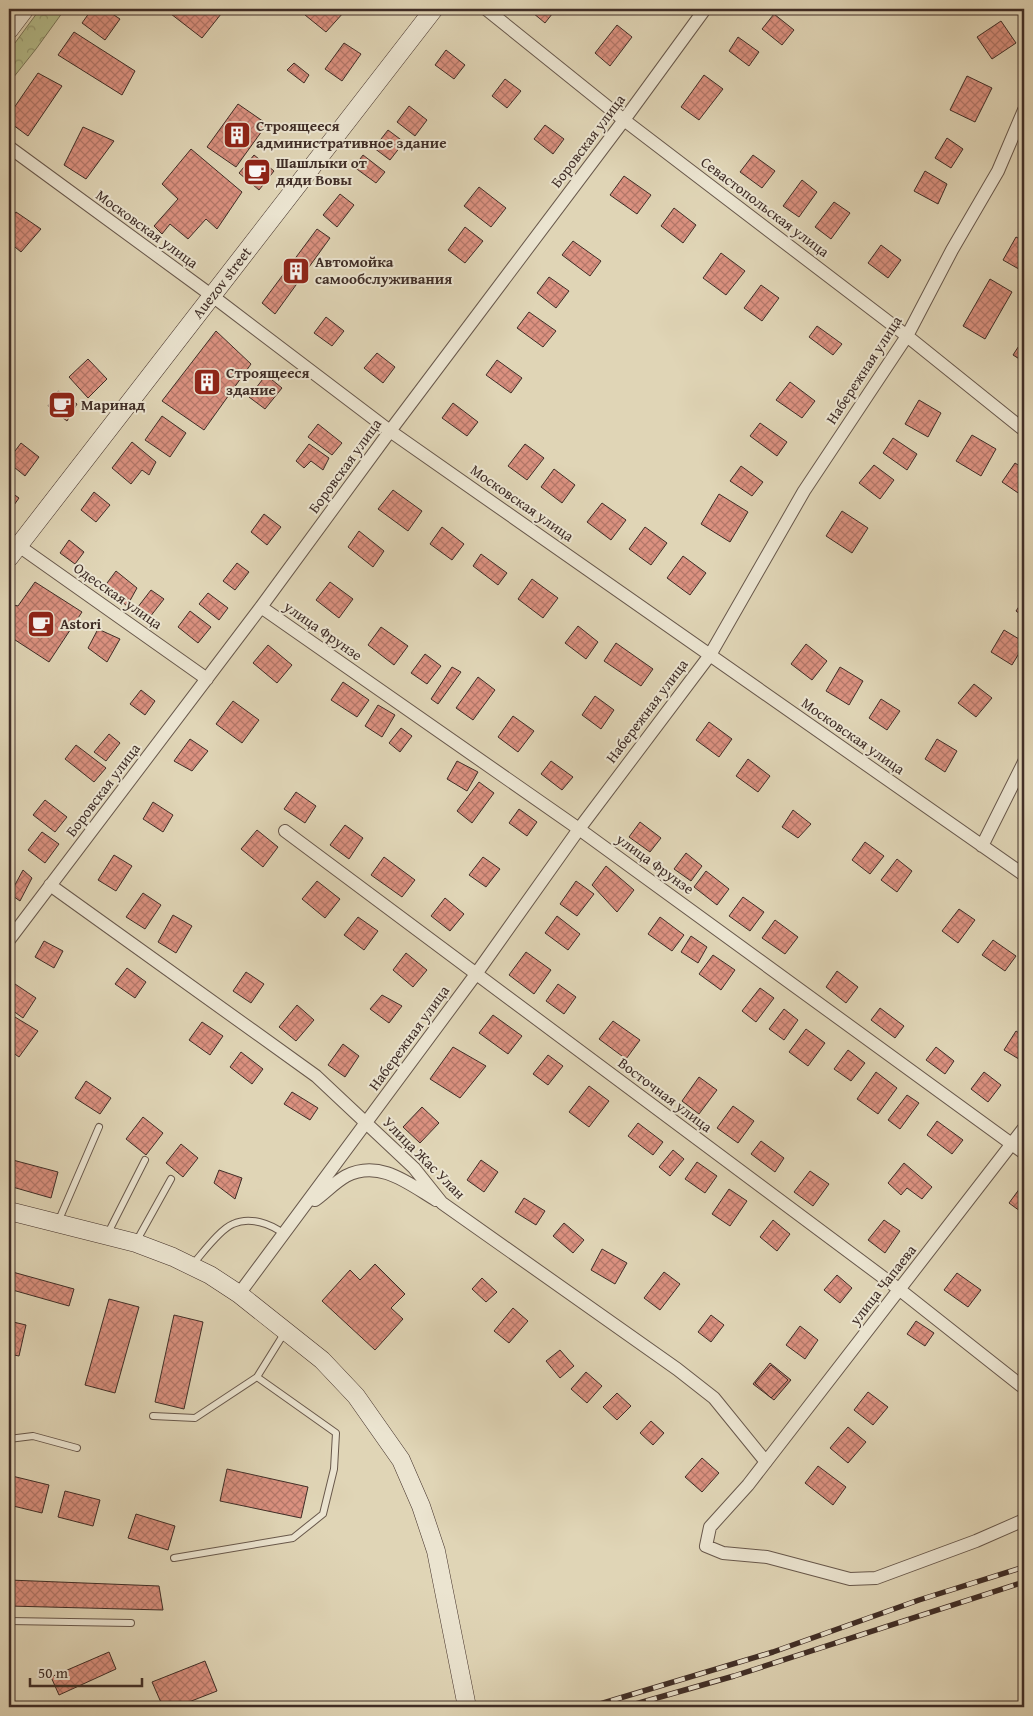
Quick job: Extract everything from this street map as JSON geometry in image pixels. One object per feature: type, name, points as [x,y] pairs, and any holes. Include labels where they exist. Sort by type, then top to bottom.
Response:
[{"type":"main road","points":[[9,30],[25,9]]},
{"type":"main road","name":"Auezov street","points":[[12,548],[434,9]]},
{"type":"main road","points":[[9,1211],[136,1244],[173,1257],[210,1275],[239,1294],[322,1360],[356,1396],[401,1460],[421,1506],[436,1551],[467,1707]]},
{"type":"street","name":"Севастопольская улица","points":[[486,9],[624,120],[907,336],[1024,430]]},
{"type":"street","name":"Боровская улица","points":[[9,940],[262,608],[390,431],[705,9]]},
{"type":"street","name":"Набережная улица","points":[[239,1294],[367,1124],[579,829],[710,655],[804,491],[907,336],[952,250],[998,171],[1024,110]]},
{"type":"street","name":"Московская улица","points":[[9,147],[390,431],[1024,875]]},
{"type":"street","name":"Одесская улица","points":[[12,548],[207,679]]},
{"type":"street","name":"улица Фрунзе","points":[[262,608],[579,829],[1024,1153]]},
{"type":"street","points":[[982,846],[1024,762]]},
{"type":"street","name":"Восточная улица","points":[[284,831],[900,1290],[1024,1388]]},
{"type":"street","name":"Улица Жас Улан","points":[[50,885],[316,1076],[414,1168],[442,1204],[714,1398],[766,1462]]},
{"type":"street","name":"улица Чапаева","points":[[1024,1128],[748,1486],[710,1527],[706,1546],[723,1553],[767,1557],[850,1579],[876,1578],[976,1541],[1024,1520]]},
{"type":"street","points":[[301,1211],[345,1177],[362,1170],[380,1170],[404,1181],[442,1204]]},
{"type":"lane","points":[[57,1223],[99,1127]]},
{"type":"lane","points":[[106,1236],[145,1160]]},
{"type":"lane","points":[[136,1244],[171,1179]]},
{"type":"lane","points":[[191,1266],[216,1237],[232,1224],[254,1221],[272,1225],[284,1234]]},
{"type":"lane","points":[[153,1416],[195,1418],[257,1376],[286,1331]]},
{"type":"lane","points":[[174,1558],[293,1538],[324,1514],[334,1469],[336,1433],[257,1376]]},
{"type":"lane","points":[[9,1439],[33,1436],[77,1448]]},
{"type":"lane","points":[[9,1621],[131,1623]]},
{"type":"green space","points":[[40,9],[65,9],[9,83],[9,51]]},
{"type":"building","points":[[92,9],[105,9],[120,19],[105,40],[82,23]]},
{"type":"building","points":[[176,9],[225,9],[202,38],[171,14]]},
{"type":"building","points":[[310,9],[340,9],[344,12],[326,32],[305,15]]},
{"type":"building","points":[[537,9],[556,9],[545,23],[533,13]]},
{"type":"building","points":[[774,14],[794,30],[782,45],[762,29]]},
{"type":"building","points":[[1001,21],[1016,43],[992,59],[977,37]]},
{"type":"building","points":[[617,25],[632,37],[610,66],[595,53]]},
{"type":"building","points":[[74,32],[135,71],[122,95],[58,55]]},
{"type":"building","points":[[738,37],[759,52],[749,66],[729,51]]},
{"type":"building","points":[[344,43],[361,54],[342,81],[325,69]]},
{"type":"building","points":[[446,50],[465,65],[454,79],[435,65]]},
{"type":"building","points":[[294,63],[309,75],[304,83],[287,70]]},
{"type":"building","points":[[38,73],[62,86],[28,136],[9,122],[9,115]]},
{"type":"building","points":[[704,75],[723,89],[699,120],[681,107]]},
{"type":"building","points":[[967,76],[992,88],[975,122],[950,110]]},
{"type":"building","points":[[505,79],[521,91],[507,108],[492,96]]},
{"type":"building","name":"Строящееся административное здание","points":[[238,104],[267,124],[236,167],[207,147]]},
{"type":"building","points":[[409,106],[427,120],[415,136],[397,122]]},
{"type":"building","points":[[545,125],[564,139],[553,154],[534,139]]},
{"type":"building","points":[[83,127],[114,141],[86,179],[64,165]]},
{"type":"building","points":[[388,130],[404,142],[390,160],[374,148]]},
{"type":"building","points":[[947,138],[963,149],[951,168],[935,158]]},
{"type":"building","points":[[191,149],[242,192],[217,229],[206,219],[188,239],[170,224],[162,234],[154,226],[178,199],[162,184]]},
{"type":"building","name":"Шашлыки от дяди Вовы","points":[[254,155],[274,171],[259,190],[239,173]]},
{"type":"building","points":[[363,155],[385,172],[376,183],[354,167]]},
{"type":"building","points":[[753,155],[775,171],[762,188],[740,172]]},
{"type":"building","points":[[925,171],[947,184],[938,204],[914,191]]},
{"type":"building","points":[[624,176],[651,195],[637,214],[610,195]]},
{"type":"building","points":[[802,180],[817,192],[799,217],[783,206]]},
{"type":"building","points":[[479,187],[506,208],[491,227],[464,206]]},
{"type":"building","points":[[340,194],[354,205],[337,227],[323,215]]},
{"type":"building","points":[[834,202],[850,213],[831,239],[815,227]]},
{"type":"building","points":[[674,208],[696,225],[683,243],[661,226]]},
{"type":"building","points":[[16,212],[41,229],[21,252],[9,242],[9,221]]},
{"type":"building","points":[[465,227],[483,241],[465,263],[448,250]]},
{"type":"building","name":"Автомойка самообслуживания","points":[[317,229],[330,238],[275,314],[262,303]]},
{"type":"building","points":[[1016,237],[1024,241],[1024,272],[1003,260]]},
{"type":"building","points":[[573,241],[601,261],[590,276],[562,255]]},
{"type":"building","points":[[881,245],[901,260],[888,278],[868,263]]},
{"type":"building","points":[[721,253],[745,271],[726,295],[703,278]]},
{"type":"building","points":[[549,277],[569,291],[556,308],[537,293]]},
{"type":"building","points":[[990,279],[1012,292],[985,339],[963,326]]},
{"type":"building","points":[[761,285],[779,298],[762,321],[744,308]]},
{"type":"building","points":[[529,312],[556,331],[543,347],[517,328]]},
{"type":"building","points":[[326,317],[344,331],[332,346],[314,333]]},
{"type":"building","points":[[817,326],[842,344],[833,355],[809,337]]},
{"type":"building","name":"Строящееся здание","points":[[216,331],[251,364],[204,430],[162,401]]},
{"type":"building","points":[[1024,338],[1024,362],[1013,355]]},
{"type":"building","points":[[377,353],[395,367],[383,383],[364,368]]},
{"type":"building","points":[[88,359],[107,379],[88,398],[69,377]]},
{"type":"building","points":[[497,360],[522,378],[511,393],[486,375]]},
{"type":"building","points":[[266,375],[282,388],[265,409],[249,397]]},
{"type":"building","points":[[790,382],[815,401],[802,418],[776,400]]},
{"type":"building","name":"Маринад","points":[[58,391],[77,404],[67,421],[48,406]]},
{"type":"building","points":[[919,400],[941,413],[928,437],[905,424]]},
{"type":"building","points":[[453,403],[478,422],[467,436],[442,418]]},
{"type":"building","points":[[162,416],[186,433],[170,457],[145,440]]},
{"type":"building","points":[[760,423],[787,442],[777,456],[750,436]]},
{"type":"building","points":[[318,424],[342,443],[332,455],[308,437]]},
{"type":"building","points":[[972,435],[996,449],[981,476],[956,461]]},
{"type":"building","points":[[893,438],[917,454],[907,470],[883,453]]},
{"type":"building","points":[[132,442],[156,462],[149,475],[142,470],[131,484],[112,468]]},
{"type":"building","points":[[21,443],[39,457],[25,476],[9,463],[9,459]]},
{"type":"building","points":[[309,444],[329,458],[323,470],[311,461],[304,468],[296,461]]},
{"type":"building","points":[[525,444],[544,458],[527,480],[508,466]]},
{"type":"building","points":[[1015,463],[1024,469],[1024,497],[1002,482]]},
{"type":"building","points":[[874,465],[894,480],[880,499],[859,483]]},
{"type":"building","points":[[741,466],[763,482],[752,496],[730,481]]},
{"type":"building","points":[[554,469],[575,485],[562,503],[541,487]]},
{"type":"building","points":[[393,490],[422,511],[408,531],[378,509]]},
{"type":"building","points":[[9,491],[19,498],[9,512]]},
{"type":"building","points":[[94,492],[110,505],[96,522],[81,510]]},
{"type":"building","points":[[719,494],[748,512],[730,542],[701,524]]},
{"type":"building","points":[[602,503],[626,520],[611,540],[587,522]]},
{"type":"building","points":[[842,511],[868,528],[852,553],[826,536]]},
{"type":"building","points":[[264,514],[281,527],[267,545],[251,532]]},
{"type":"building","points":[[442,527],[464,544],[452,560],[430,544]]},
{"type":"building","points":[[645,527],[667,543],[651,565],[629,549]]},
{"type":"building","points":[[359,531],[384,551],[373,567],[348,547]]},
{"type":"building","points":[[69,540],[84,552],[75,564],[60,553]]},
{"type":"building","points":[[481,554],[507,573],[498,585],[473,566]]},
{"type":"building","points":[[683,556],[706,573],[690,595],[667,578]]},
{"type":"building","points":[[237,563],[249,572],[235,590],[223,581]]},
{"type":"building","points":[[116,571],[137,588],[127,606],[104,587]]},
{"type":"building","points":[[532,579],[558,598],[543,618],[518,599]]},
{"type":"building","name":"Astori","points":[[35,582],[82,612],[49,662],[9,636],[9,612],[14,605],[18,606]]},
{"type":"building","points":[[330,582],[353,599],[339,618],[316,600]]},
{"type":"building","points":[[151,590],[164,599],[146,622],[134,612]]},
{"type":"building","points":[[208,593],[228,608],[219,620],[199,604]]},
{"type":"building","points":[[1024,599],[1024,617],[1016,611]]},
{"type":"building","points":[[190,611],[211,627],[198,643],[178,627]]},
{"type":"building","points":[[578,626],[598,642],[586,659],[565,643]]},
{"type":"building","points":[[381,627],[408,646],[394,665],[368,645]]},
{"type":"building","points":[[98,629],[120,639],[107,662],[88,648]]},
{"type":"building","points":[[1004,630],[1024,642],[1012,665],[991,652]]},
{"type":"building","points":[[616,643],[653,669],[641,686],[604,661]]},
{"type":"building","points":[[806,644],[827,661],[812,680],[791,664]]},
{"type":"building","points":[[268,645],[292,665],[277,683],[253,663]]},
{"type":"building","points":[[425,654],[441,666],[427,684],[411,673]]},
{"type":"building","points":[[452,667],[461,672],[438,704],[431,699]]},
{"type":"building","points":[[840,667],[863,681],[849,705],[826,691]]},
{"type":"building","points":[[478,677],[495,690],[473,720],[456,708]]},
{"type":"building","points":[[343,682],[369,700],[357,717],[331,700]]},
{"type":"building","points":[[974,684],[992,698],[976,717],[958,703]]},
{"type":"building","points":[[141,690],[155,701],[145,715],[130,704]]},
{"type":"building","points":[[595,696],[614,710],[601,729],[582,715]]},
{"type":"building","points":[[881,699],[900,711],[887,730],[869,718]]},
{"type":"building","points":[[233,701],[259,720],[242,743],[216,724]]},
{"type":"building","points":[[378,705],[395,715],[382,737],[365,726]]},
{"type":"building","points":[[513,716],[534,731],[518,752],[498,737]]},
{"type":"building","points":[[709,722],[732,739],[719,757],[696,740]]},
{"type":"building","points":[[401,728],[412,736],[400,752],[389,743]]},
{"type":"building","points":[[109,734],[120,743],[106,761],[94,752]]},
{"type":"building","points":[[190,739],[208,751],[192,771],[174,761]]},
{"type":"building","points":[[937,739],[957,751],[945,772],[925,759]]},
{"type":"building","points":[[76,745],[106,768],[94,782],[65,759]]},
{"type":"building","points":[[748,759],[770,776],[758,792],[736,776]]},
{"type":"building","points":[[457,761],[478,772],[467,791],[447,779]]},
{"type":"building","points":[[551,761],[573,777],[562,790],[541,774]]},
{"type":"building","points":[[479,782],[494,793],[472,823],[457,811]]},
{"type":"building","points":[[296,792],[316,806],[305,823],[284,809]]},
{"type":"building","points":[[45,800],[67,817],[55,832],[33,815]]},
{"type":"building","points":[[153,802],[173,815],[163,832],[143,819]]},
{"type":"building","points":[[519,809],[537,822],[527,836],[509,823]]},
{"type":"building","points":[[793,810],[811,824],[798,838],[782,827]]},
{"type":"building","points":[[640,822],[661,838],[650,852],[629,837]]},
{"type":"building","points":[[345,825],[363,838],[349,859],[330,845]]},
{"type":"building","points":[[257,830],[278,847],[263,867],[241,849]]},
{"type":"building","points":[[42,832],[59,844],[45,863],[28,850]]},
{"type":"building","points":[[865,842],[884,856],[870,874],[852,860]]},
{"type":"building","points":[[686,853],[702,866],[691,881],[674,869]]},
{"type":"building","points":[[114,855],[132,866],[116,891],[98,880]]},
{"type":"building","points":[[384,857],[415,880],[402,897],[371,875]]},
{"type":"building","points":[[483,857],[500,869],[486,887],[469,875]]},
{"type":"building","points":[[897,859],[912,871],[897,892],[881,880]]},
{"type":"building","points":[[606,866],[634,890],[617,912],[592,885]]},
{"type":"building","points":[[23,870],[32,878],[20,901],[10,894]]},
{"type":"building","points":[[706,871],[729,889],[717,905],[694,887]]},
{"type":"building","points":[[317,881],[340,899],[325,918],[302,899]]},
{"type":"building","points":[[576,881],[594,894],[577,916],[560,904]]},
{"type":"building","points":[[143,893],[161,905],[145,929],[126,917]]},
{"type":"building","points":[[743,897],[764,912],[750,931],[729,916]]},
{"type":"building","points":[[445,898],[464,914],[450,931],[431,916]]},
{"type":"building","points":[[959,909],[975,920],[958,943],[942,931]]},
{"type":"building","points":[[173,915],[192,926],[176,953],[158,942]]},
{"type":"building","points":[[557,916],[580,934],[568,950],[545,933]]},
{"type":"building","points":[[358,917],[378,931],[364,950],[344,935]]},
{"type":"building","points":[[660,917],[684,935],[672,951],[648,934]]},
{"type":"building","points":[[775,920],[798,937],[785,954],[762,938]]},
{"type":"building","points":[[691,936],[707,947],[698,963],[681,952]]},
{"type":"building","points":[[993,940],[1016,956],[1005,971],[982,955]]},
{"type":"building","points":[[44,941],[63,951],[54,968],[35,957]]},
{"type":"building","points":[[526,952],[551,970],[534,994],[509,975]]},
{"type":"building","points":[[406,953],[427,970],[413,987],[393,970]]},
{"type":"building","points":[[713,955],[735,970],[721,990],[699,974]]},
{"type":"building","points":[[127,968],[146,982],[135,998],[115,984]]},
{"type":"building","points":[[837,971],[858,987],[846,1003],[826,987]]},
{"type":"building","points":[[246,972],[264,984],[251,1003],[233,991]]},
{"type":"building","points":[[15,984],[36,998],[23,1018],[9,1008],[9,993]]},
{"type":"building","points":[[558,984],[576,997],[564,1014],[546,1001]]},
{"type":"building","points":[[760,988],[774,998],[756,1022],[742,1011]]},
{"type":"building","points":[[382,995],[402,1006],[389,1023],[370,1009]]},
{"type":"building","points":[[297,1005],[314,1020],[296,1041],[279,1027]]},
{"type":"building","points":[[880,1008],[904,1026],[895,1038],[871,1020]]},
{"type":"building","points":[[784,1009],[798,1020],[784,1040],[769,1029]]},
{"type":"building","points":[[10,1014],[38,1031],[19,1057],[9,1050]]},
{"type":"building","points":[[493,1015],[522,1036],[508,1054],[479,1033]]},
{"type":"building","points":[[613,1021],[640,1040],[626,1059],[599,1039]]},
{"type":"building","points":[[202,1022],[223,1036],[210,1055],[189,1040]]},
{"type":"building","points":[[806,1029],[825,1043],[808,1066],[789,1052]]},
{"type":"building","points":[[1016,1031],[1024,1036],[1024,1058],[1022,1061],[1004,1050]]},
{"type":"building","points":[[343,1044],[359,1056],[345,1077],[328,1065]]},
{"type":"building","points":[[453,1047],[486,1066],[460,1098],[430,1079]]},
{"type":"building","points":[[936,1047],[954,1061],[945,1074],[926,1060]]},
{"type":"building","points":[[848,1050],[865,1063],[851,1081],[834,1069]]},
{"type":"building","points":[[241,1052],[263,1069],[252,1084],[230,1067]]},
{"type":"building","points":[[548,1055],[563,1066],[548,1085],[533,1074]]},
{"type":"building","points":[[876,1072],[897,1088],[878,1114],[857,1099]]},
{"type":"building","points":[[984,1072],[1001,1085],[988,1102],[971,1089]]},
{"type":"building","points":[[699,1077],[717,1090],[699,1114],[682,1101]]},
{"type":"building","points":[[86,1081],[111,1098],[100,1114],[75,1098]]},
{"type":"building","points":[[589,1086],[609,1101],[589,1127],[569,1112]]},
{"type":"building","points":[[292,1092],[318,1108],[310,1120],[284,1104]]},
{"type":"building","points":[[907,1095],[919,1103],[900,1129],[888,1120]]},
{"type":"building","points":[[733,1106],[754,1121],[738,1143],[717,1128]]},
{"type":"building","points":[[422,1107],[439,1123],[420,1143],[403,1127]]},
{"type":"building","points":[[143,1117],[163,1133],[146,1155],[126,1139]]},
{"type":"building","points":[[937,1121],[963,1140],[952,1154],[927,1135]]},
{"type":"building","points":[[638,1123],[663,1142],[653,1155],[628,1136]]},
{"type":"building","points":[[761,1141],[784,1158],[775,1172],[751,1154]]},
{"type":"building","points":[[181,1144],[198,1158],[183,1177],[166,1163]]},
{"type":"building","points":[[673,1150],[684,1159],[670,1176],[659,1167]]},
{"type":"building","points":[[9,1159],[58,1172],[51,1198],[9,1186]]},
{"type":"building","points":[[481,1160],[498,1172],[484,1192],[467,1180]]},
{"type":"building","points":[[697,1162],[717,1176],[705,1193],[685,1179]]},
{"type":"building","points":[[904,1163],[932,1187],[922,1199],[907,1188],[901,1195],[888,1183]]},
{"type":"building","points":[[219,1170],[242,1178],[235,1199],[214,1183]]},
{"type":"building","points":[[810,1171],[829,1184],[813,1206],[794,1192]]},
{"type":"building","points":[[1024,1185],[1024,1214],[1009,1203]]},
{"type":"building","points":[[729,1189],[747,1201],[730,1226],[712,1214]]},
{"type":"building","points":[[524,1198],[545,1211],[536,1225],[515,1212]]},
{"type":"building","points":[[773,1220],[790,1234],[777,1251],[760,1237]]},
{"type":"building","points":[[884,1220],[900,1231],[885,1253],[868,1240]]},
{"type":"building","points":[[564,1223],[584,1240],[573,1253],[553,1236]]},
{"type":"building","points":[[602,1249],[627,1263],[615,1284],[591,1270]]},
{"type":"building","points":[[375,1264],[405,1294],[391,1308],[403,1319],[375,1350],[322,1301],[350,1270],[360,1280]]},
{"type":"building","points":[[9,1271],[74,1289],[69,1306],[9,1289]]},
{"type":"building","points":[[664,1272],[680,1284],[660,1310],[644,1298]]},
{"type":"building","points":[[957,1273],[981,1290],[968,1307],[944,1290]]},
{"type":"building","points":[[837,1275],[852,1288],[840,1303],[824,1290]]},
{"type":"building","points":[[482,1278],[497,1292],[486,1302],[472,1289]]},
{"type":"building","points":[[109,1299],[139,1307],[115,1393],[85,1385]]},
{"type":"building","points":[[513,1308],[528,1321],[509,1343],[494,1331]]},
{"type":"building","points":[[174,1315],[203,1322],[184,1409],[155,1402]]},
{"type":"building","points":[[711,1315],[724,1325],[711,1342],[698,1332]]},
{"type":"building","points":[[9,1321],[26,1325],[19,1356],[9,1354]]},
{"type":"building","points":[[916,1321],[934,1333],[925,1346],[907,1334]]},
{"type":"building","points":[[800,1326],[818,1340],[805,1359],[786,1345]]},
{"type":"building","points":[[560,1350],[574,1366],[560,1378],[546,1361]]},
{"type":"building","points":[[770,1363],[791,1380],[774,1400],[753,1384]]},
{"type":"building","points":[[771,1365],[788,1380],[771,1398],[755,1383]]},
{"type":"building","points":[[586,1372],[602,1386],[587,1403],[571,1389]]},
{"type":"building","points":[[868,1392],[888,1407],[873,1425],[854,1410]]},
{"type":"building","points":[[617,1393],[631,1406],[617,1420],[603,1407]]},
{"type":"building","points":[[651,1421],[664,1433],[653,1445],[640,1433]]},
{"type":"building","points":[[848,1427],[866,1442],[848,1463],[830,1448]]},
{"type":"building","points":[[702,1458],[719,1473],[702,1492],[685,1477]]},
{"type":"building","points":[[818,1466],[846,1487],[833,1505],[805,1483]]},
{"type":"building","points":[[227,1469],[308,1487],[301,1518],[220,1501]]},
{"type":"building","points":[[12,1476],[49,1485],[42,1513],[9,1505],[9,1489]]},
{"type":"building","points":[[65,1491],[100,1500],[93,1526],[58,1517]]},
{"type":"building","points":[[136,1514],[175,1526],[168,1550],[128,1538]]},
{"type":"building","points":[[9,1580],[159,1586],[163,1610],[9,1606]]},
{"type":"building","points":[[109,1652],[116,1669],[59,1695],[51,1677]]},
{"type":"building","points":[[205,1661],[217,1691],[176,1707],[163,1707],[152,1682]]},
{"type":"railway","points":[[590,1707],[773,1652],[919,1600],[1024,1567]]},
{"type":"railway","points":[[625,1707],[734,1676],[1024,1582]]},
{"type":"place","name":"Строящееся административное здание","points":[[237,135]]},
{"type":"place","name":"Шашлыки от дяди Вовы","points":[[257,172]]},
{"type":"place","name":"Автомойка самообслуживания","points":[[296,271]]},
{"type":"place","name":"Строящееся здание","points":[[207,382]]},
{"type":"place","name":"Маринад","points":[[62,405]]},
{"type":"place","name":"Astori","points":[[41,624]]}]
